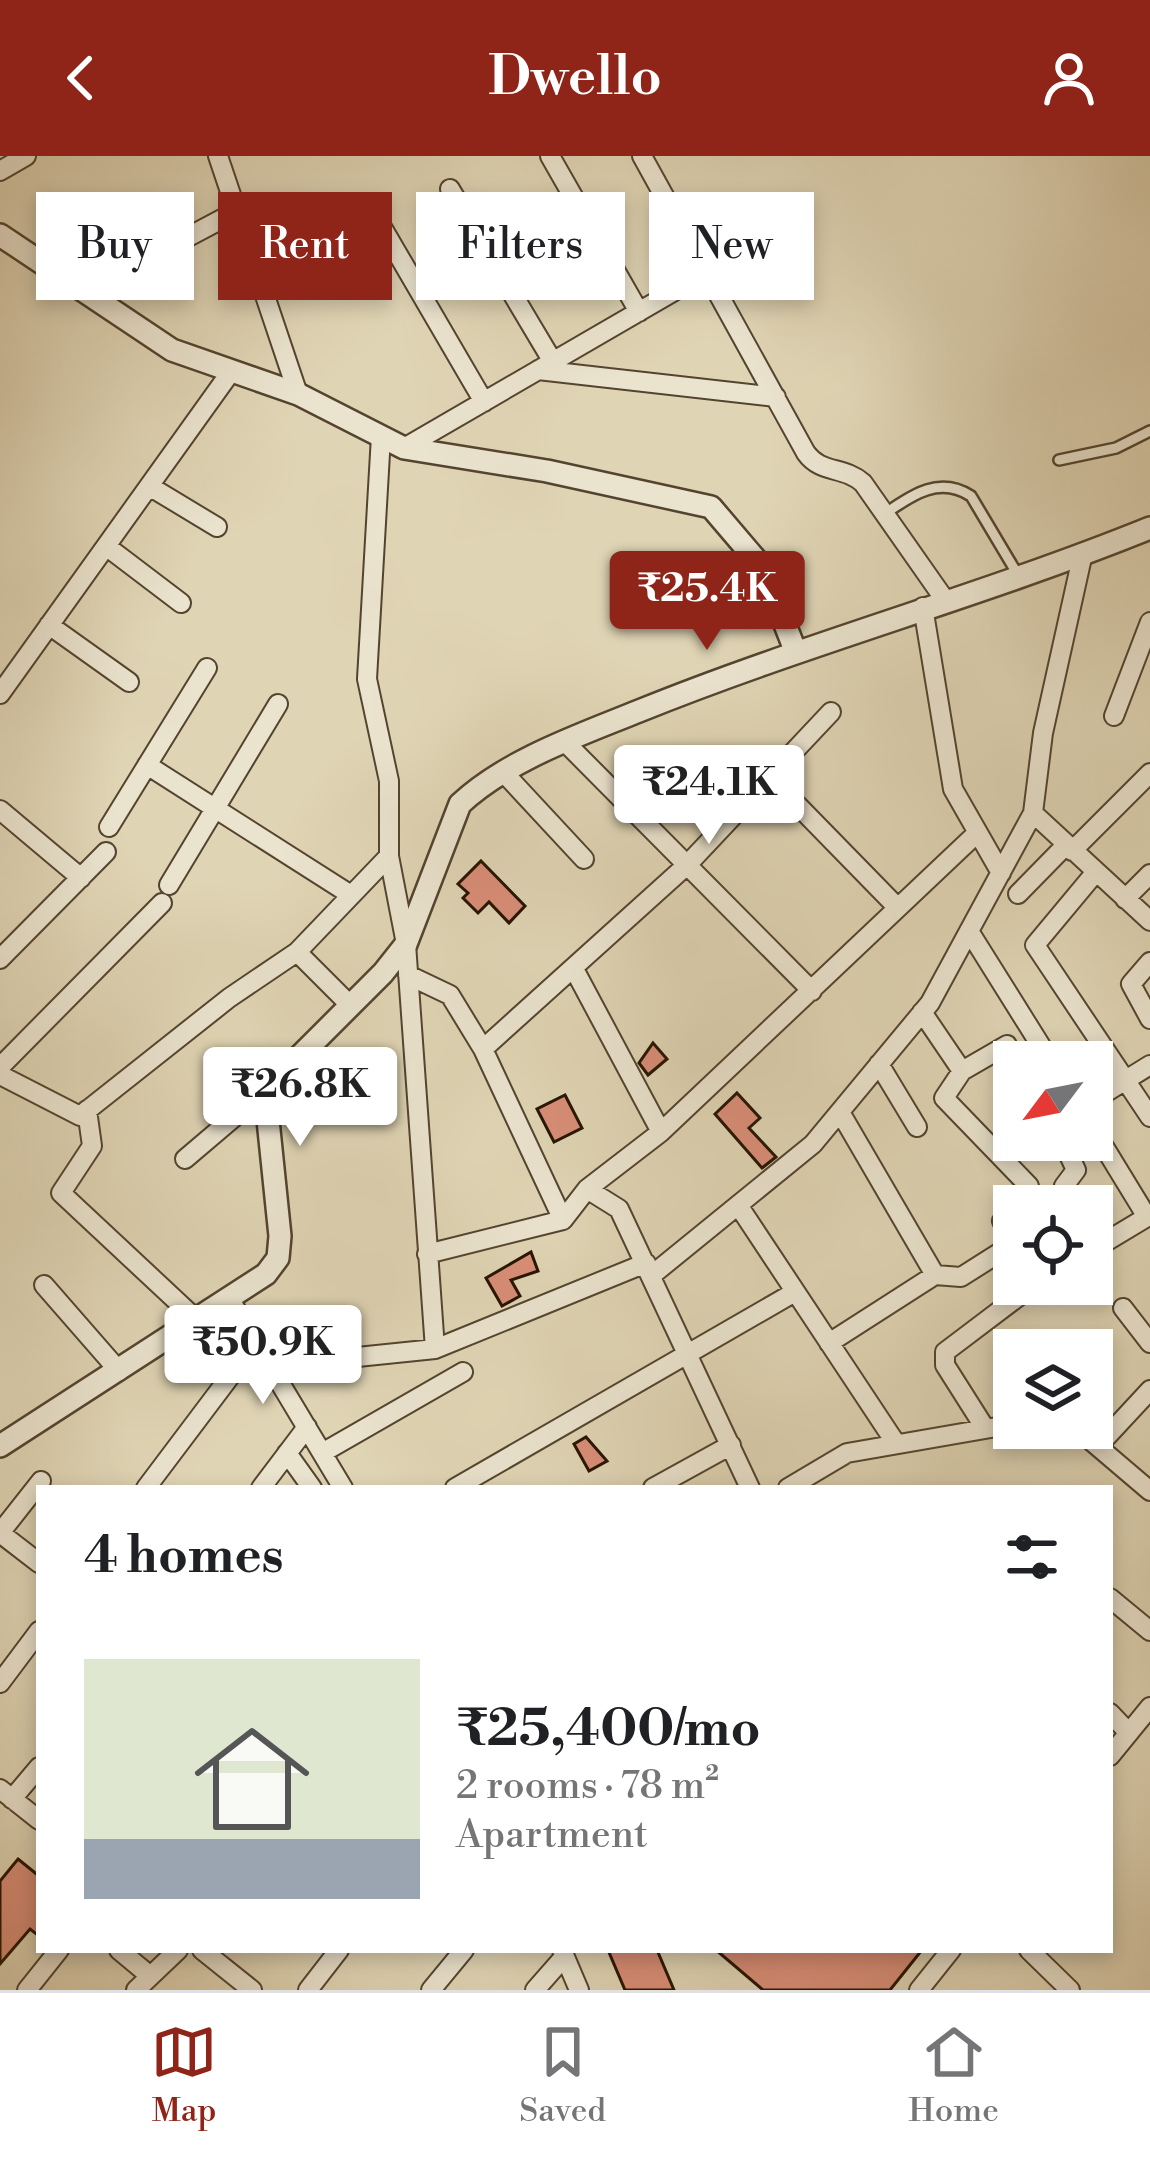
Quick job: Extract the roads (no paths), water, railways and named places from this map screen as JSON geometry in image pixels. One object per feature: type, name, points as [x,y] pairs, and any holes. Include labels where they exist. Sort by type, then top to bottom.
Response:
[{"type":"street","points":[[0,170],[26,156]]},
{"type":"street","points":[[218,156],[230,192]]},
{"type":"street","points":[[550,156],[639,312]]},
{"type":"street","points":[[643,156],[664,192]]},
{"type":"street","points":[[450,189],[545,366]]},
{"type":"street","points":[[0,235],[172,350],[298,394],[404,448],[547,471],[711,507],[763,568],[795,650]]},
{"type":"street","points":[[392,244],[484,402]]},
{"type":"street","points":[[267,300],[298,394]]},
{"type":"street","points":[[404,448],[659,300]]},
{"type":"street","points":[[724,300],[813,464],[856,477],[884,513],[934,603],[952,789],[968,809],[975,836],[1001,874]]},
{"type":"street","points":[[545,366],[776,397]]},
{"type":"street","points":[[0,694],[230,373]]},
{"type":"street","points":[[381,436],[367,667],[389,782],[389,856],[406,944],[435,1349]]},
{"type":"street","points":[[148,486],[217,527]]},
{"type":"street","points":[[185,1159],[265,1091],[406,944],[460,804],[505,774],[565,742],[795,650],[1150,528]]},
{"type":"street","points":[[106,546],[181,603]]},
{"type":"street","points":[[270,1366],[435,1349],[649,1269],[813,1144],[922,1012],[1033,813],[1043,734],[1083,553]]},
{"type":"street","points":[[1114,716],[1150,622]]},
{"type":"street","points":[[49,625],[129,682]]},
{"type":"street","points":[[109,827],[207,668]]},
{"type":"street","points":[[278,704],[166,894],[0,1071],[80,1116],[296,952],[389,856]]},
{"type":"street","points":[[484,1049],[688,864],[830,712]]},
{"type":"street","points":[[565,742],[812,991]]},
{"type":"street","points":[[147,765],[352,895]]},
{"type":"street","points":[[1018,894],[1150,773]]},
{"type":"street","points":[[505,774],[584,859]]},
{"type":"street","points":[[769,776],[896,906]]},
{"type":"street","points":[[0,810],[81,878]]},
{"type":"street","points":[[1033,813],[1150,921]]},
{"type":"street","points":[[427,1254],[563,1220],[587,1189],[661,1132],[975,836]]},
{"type":"street","points":[[0,959],[106,853]]},
{"type":"street","points":[[1095,873],[1035,945],[1150,1117]]},
{"type":"street","points":[[1125,898],[1150,874]]},
{"type":"street","points":[[0,925],[18,940]]},
{"type":"street","points":[[969,931],[1038,1041]]},
{"type":"street","points":[[296,952],[351,1006]]},
{"type":"street","points":[[1150,962],[1131,984],[1150,1019]]},
{"type":"street","points":[[574,969],[661,1132]]},
{"type":"street","points":[[408,975],[450,995],[484,1049],[563,1220]]},
{"type":"street","points":[[922,1012],[962,1071]]},
{"type":"street","points":[[993,1054],[962,1071],[944,1098],[1028,1185]]},
{"type":"street","points":[[879,1064],[917,1126]]},
{"type":"street","points":[[1113,1088],[1150,1065]]},
{"type":"street","points":[[0,1446],[197,1321],[266,1274],[278,1258],[265,1091]]},
{"type":"street","points":[[87,1110],[92,1146],[61,1193],[197,1321]]},
{"type":"street","points":[[840,1112],[934,1275]]},
{"type":"street","points":[[1113,1161],[1148,1217],[1113,1234]]},
{"type":"street","points":[[587,1189],[619,1209],[749,1485]]},
{"type":"street","points":[[738,1205],[895,1442]]},
{"type":"street","points":[[829,1342],[934,1275],[961,1277],[993,1257]]},
{"type":"street","points":[[44,1285],[119,1371]]},
{"type":"street","points":[[460,1485],[795,1292]]},
{"type":"street","points":[[230,1298],[341,1485]]},
{"type":"street","points":[[983,1425],[947,1370],[946,1352],[1008,1305]]},
{"type":"street","points":[[1123,1308],[1150,1343]]},
{"type":"street","points":[[148,1485],[256,1342]]},
{"type":"street","points":[[322,1453],[463,1372]]},
{"type":"street","points":[[1113,1430],[1150,1390]]},
{"type":"street","points":[[793,1485],[847,1453],[993,1425]]},
{"type":"street","points":[[263,1485],[307,1427]]},
{"type":"street","points":[[658,1485],[730,1445]]},
{"type":"street","points":[[1103,1449],[1150,1491]]},
{"type":"street","points":[[287,1454],[310,1485]]},
{"type":"street","points":[[38,1485],[41,1481]]},
{"type":"street","points":[[36,1487],[0,1533],[36,1561]]},
{"type":"street","points":[[1113,1600],[1150,1630]]},
{"type":"street","points":[[0,1683],[36,1635]]},
{"type":"street","points":[[20,1657],[36,1670]]},
{"type":"street","points":[[1113,1752],[1150,1707]]},
{"type":"street","points":[[1113,1716],[1129,1733]]},
{"type":"street","points":[[36,1769],[6,1794],[36,1818]]},
{"type":"street","points":[[27,1990],[57,1953]]},
{"type":"street","points":[[120,1953],[142,1983],[176,1953]]},
{"type":"street","points":[[308,1990],[337,1953]]},
{"type":"street","points":[[431,1990],[462,1953]]},
{"type":"street","points":[[536,1990],[563,1953]]},
{"type":"street","points":[[563,1953],[579,1990]]},
{"type":"street","points":[[919,1990],[949,1953]]},
{"type":"street","points":[[1032,1953],[1070,1990]]},
{"type":"street","points":[[227,1958],[252,1990]]},
{"type":"lane","points":[[1059,460],[1116,448],[1150,431]]},
{"type":"lane","points":[[884,513],[927,488],[959,488],[971,496],[1018,575]]}]
